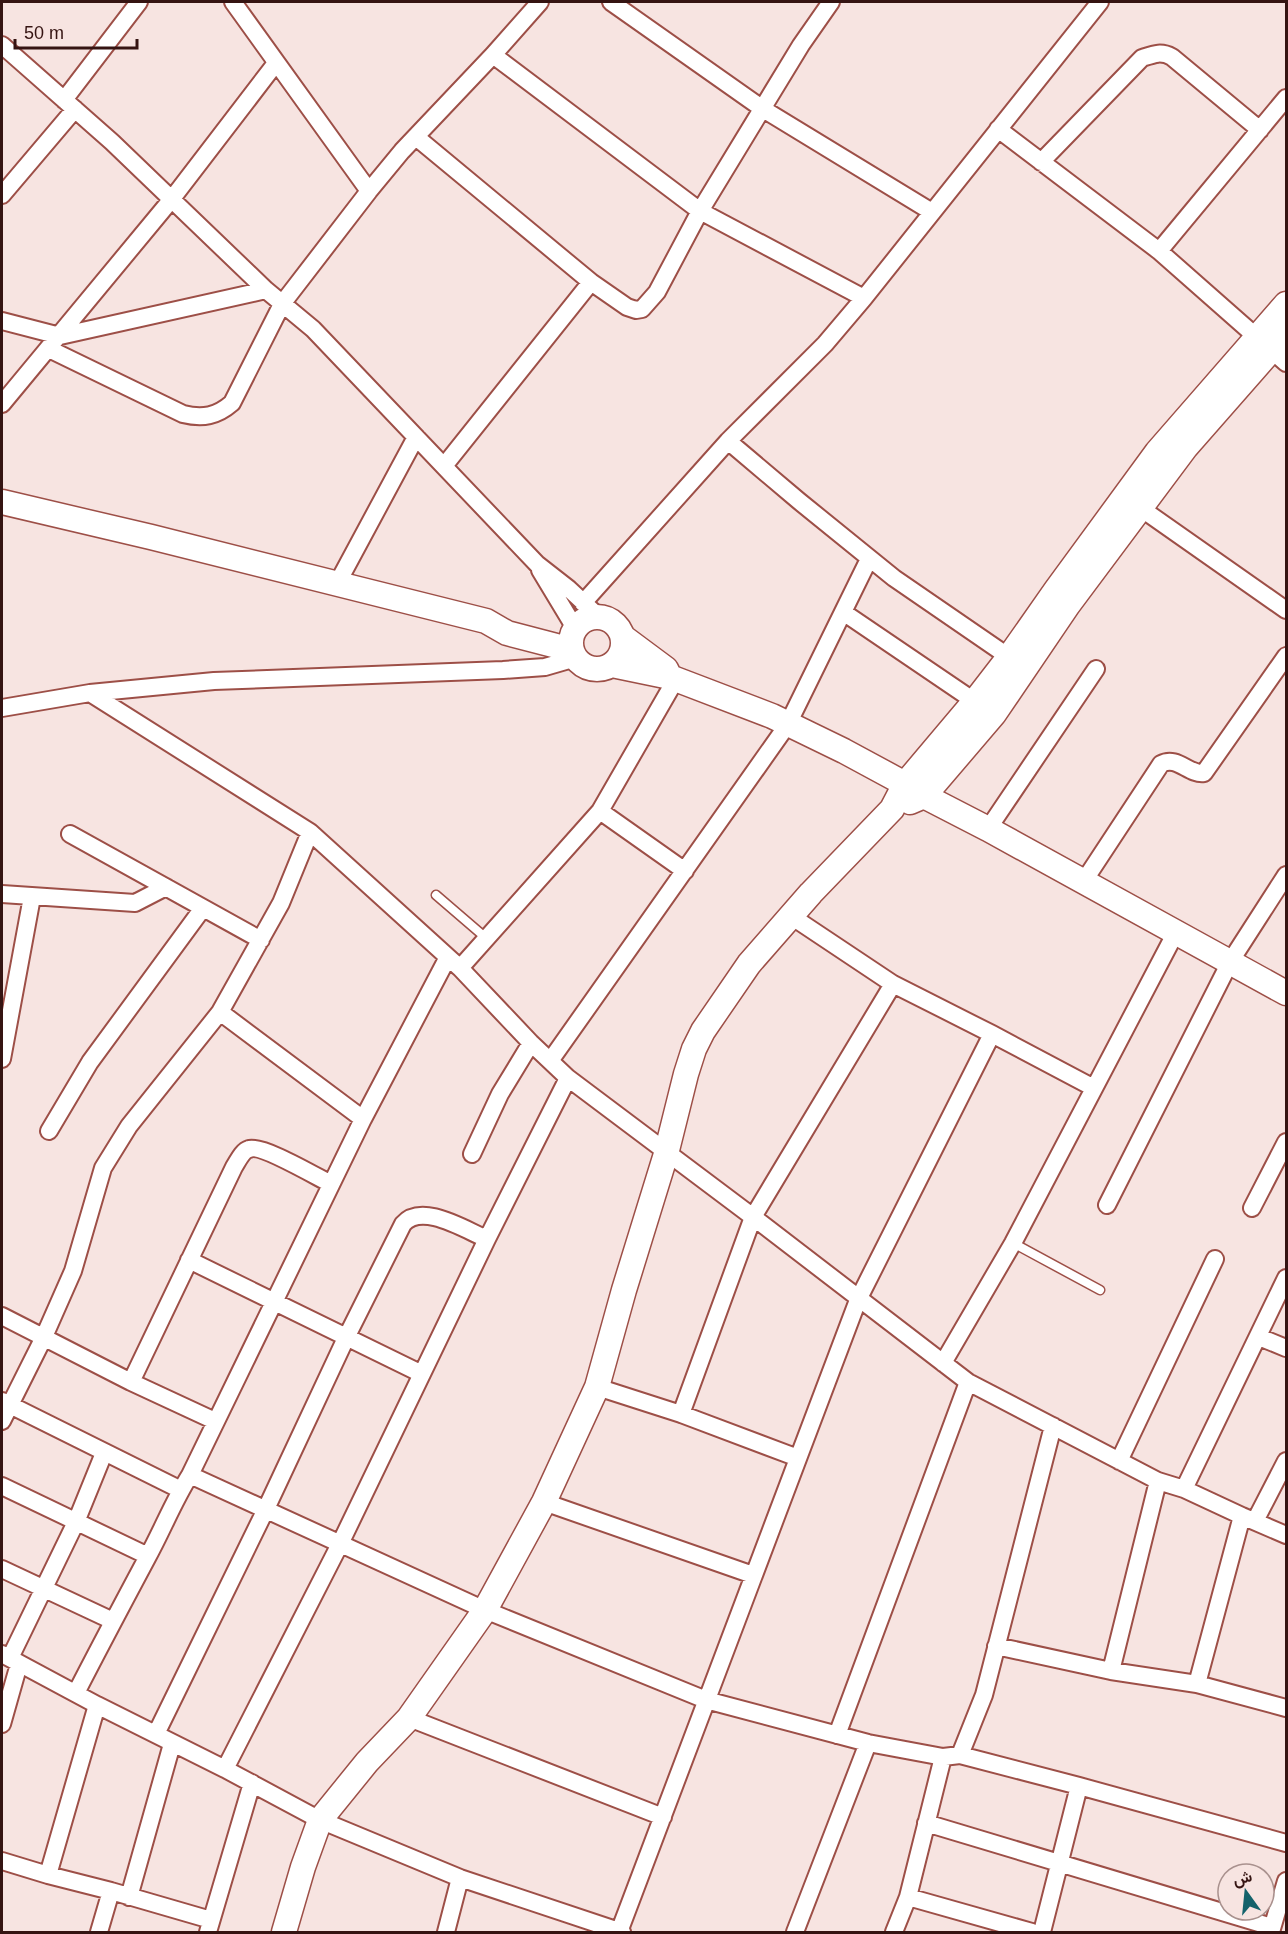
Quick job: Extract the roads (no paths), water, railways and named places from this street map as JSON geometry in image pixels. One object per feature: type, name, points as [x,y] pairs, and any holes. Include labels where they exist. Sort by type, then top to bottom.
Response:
[{"type":"street","points":[[2,195],[69,105],[139,2]]},
{"type":"street","points":[[233,2],[369,191]]},
{"type":"street","points":[[2,321],[54,342],[183,414],[193,417],[212,416],[222,412],[232,403],[282,304],[369,191],[540,2]]},
{"type":"street","points":[[611,2],[762,109],[932,212]]},
{"type":"street","points":[[416,137],[591,282],[633,310],[642,309],[657,292],[700,211],[801,45],[831,2]]},
{"type":"street","points":[[2,708],[90,693],[214,681],[545,667],[574,642],[591,609],[728,441],[825,344],[864,298],[1100,2]]},
{"type":"street","points":[[2,45],[112,142],[266,290],[313,328],[537,564],[591,609],[614,622],[623,637],[666,669],[673,678]]},
{"type":"street","points":[[1041,162],[1142,58],[1154,54],[1164,53],[1172,57],[1260,130]]},
{"type":"street","points":[[493,55],[700,211],[864,298]]},
{"type":"street","points":[[2,404],[171,200],[276,63]]},
{"type":"street","points":[[1159,251],[1287,99]]},
{"type":"street","points":[[998,129],[1159,251],[1276,346]]},
{"type":"street","points":[[444,466],[591,282]]},
{"type":"street","points":[[54,342],[266,290]]},
{"type":"street","points":[[284,1932],[303,1867],[320,1820],[367,1762],[409,1718],[485,1610],[544,1502],[597,1387],[666,1154],[694,1049],[703,1031],[749,964],[810,893],[892,809],[914,790],[985,708],[1068,604],[1133,502],[1157,452],[1276,346],[1287,304]]},
{"type":"street","points":[[337,584],[416,437]]},
{"type":"street","points":[[728,441],[869,559],[1009,657]]},
{"type":"street","points":[[2,502],[486,621],[507,633],[574,642]]},
{"type":"street","points":[[1133,502],[1287,610]]},
{"type":"street","points":[[985,708],[1009,657],[1133,502]]},
{"type":"street","points":[[550,1061],[788,724],[869,559]]},
{"type":"street","points":[[537,564],[555,598],[582,664],[590,668],[612,665],[673,678],[788,724],[852,755],[1287,993]]},
{"type":"street","points":[[843,612],[985,708]]},
{"type":"street","points":[[612,665],[622,650],[623,637]]},
{"type":"street","points":[[1084,881],[1161,764],[1173,761],[1199,774],[1204,773],[1287,656]]},
{"type":"street","points":[[988,829],[1096,669]]},
{"type":"street","points":[[76,1693],[185,1483],[363,1119],[454,963],[486,939],[600,811],[673,678]]},
{"type":"street","points":[[90,693],[310,832],[454,963],[568,1078],[968,1382],[1158,1481],[1184,1489],[1287,1535]]},
{"type":"street","points":[[600,811],[685,871]]},
{"type":"street","points":[[2,1421],[5,1403],[43,1339],[73,1271],[103,1168],[129,1126],[220,1012],[281,903],[310,832]]},
{"type":"street","points":[[70,834],[261,940]]},
{"type":"street","points":[[1107,1205],[1230,962],[1287,875]]},
{"type":"street","points":[[2,894],[135,903],[166,887]]},
{"type":"street","points":[[2,1059],[32,897]]},
{"type":"street","points":[[49,1131],[90,1062],[203,908]]},
{"type":"street","points":[[791,916],[893,984],[1094,1088]]},
{"type":"street","points":[[943,1363],[1013,1243],[1176,932]]},
{"type":"street","points":[[681,1414],[753,1217],[893,984]]},
{"type":"street","points":[[220,1012],[363,1119]]},
{"type":"street","points":[[10,1659],[76,1693],[96,1706],[225,1768],[320,1820],[460,1878],[620,1932],[858,1300],[992,1034]]},
{"type":"street","points":[[472,1154],[500,1094],[531,1043]]},
{"type":"street","points":[[225,1768],[340,1544],[487,1239],[568,1078]]},
{"type":"street","points":[[1252,1208],[1287,1142]]},
{"type":"street","points":[[130,1382],[234,1167],[248,1149],[254,1148],[268,1152],[331,1184]]},
{"type":"street","points":[[156,1734],[403,1224],[411,1217],[432,1216],[487,1239]]},
{"type":"street","points":[[1119,1461],[1215,1259]]},
{"type":"street","points":[[189,1260],[422,1374]]},
{"type":"street","points":[[1184,1489],[1287,1278]]},
{"type":"street","points":[[2,1316],[130,1382],[215,1421]]},
{"type":"street","points":[[1259,1337],[1287,1348]]},
{"type":"street","points":[[837,1735],[968,1382]]},
{"type":"street","points":[[597,1387],[681,1414],[798,1458]]},
{"type":"street","points":[[5,1403],[104,1453],[266,1511],[485,1610],[706,1700],[868,1743],[952,1756],[1079,1786],[1287,1843]]},
{"type":"street","points":[[894,1932],[908,1897],[926,1823],[952,1756],[984,1695],[1053,1426]]},
{"type":"street","points":[[2,1724],[10,1659],[76,1522],[104,1453]]},
{"type":"street","points":[[1197,1684],[1248,1519],[1287,1461]]},
{"type":"street","points":[[1111,1671],[1158,1481]]},
{"type":"street","points":[[2,1486],[148,1556]]},
{"type":"street","points":[[544,1502],[753,1575]]},
{"type":"street","points":[[2,1569],[113,1621]]},
{"type":"street","points":[[996,1646],[1111,1671],[1197,1684],[1287,1708]]},
{"type":"street","points":[[48,1875],[96,1706]]},
{"type":"street","points":[[409,1718],[663,1817]]},
{"type":"street","points":[[795,1932],[868,1743]]},
{"type":"street","points":[[129,1897],[172,1744]]},
{"type":"street","points":[[2,1861],[111,1891],[210,1926],[252,1783]]},
{"type":"street","points":[[1042,1932],[1079,1786]]},
{"type":"street","points":[[926,1823],[1272,1930],[1287,1881]]},
{"type":"street","points":[[446,1932],[460,1878]]},
{"type":"street","points":[[99,1932],[111,1891]]},
{"type":"street","points":[[908,1897],[1032,1932]]},
{"type":"lane","points":[[436,895],[486,939]]},
{"type":"lane","points":[[1013,1243],[1101,1290]]}]
